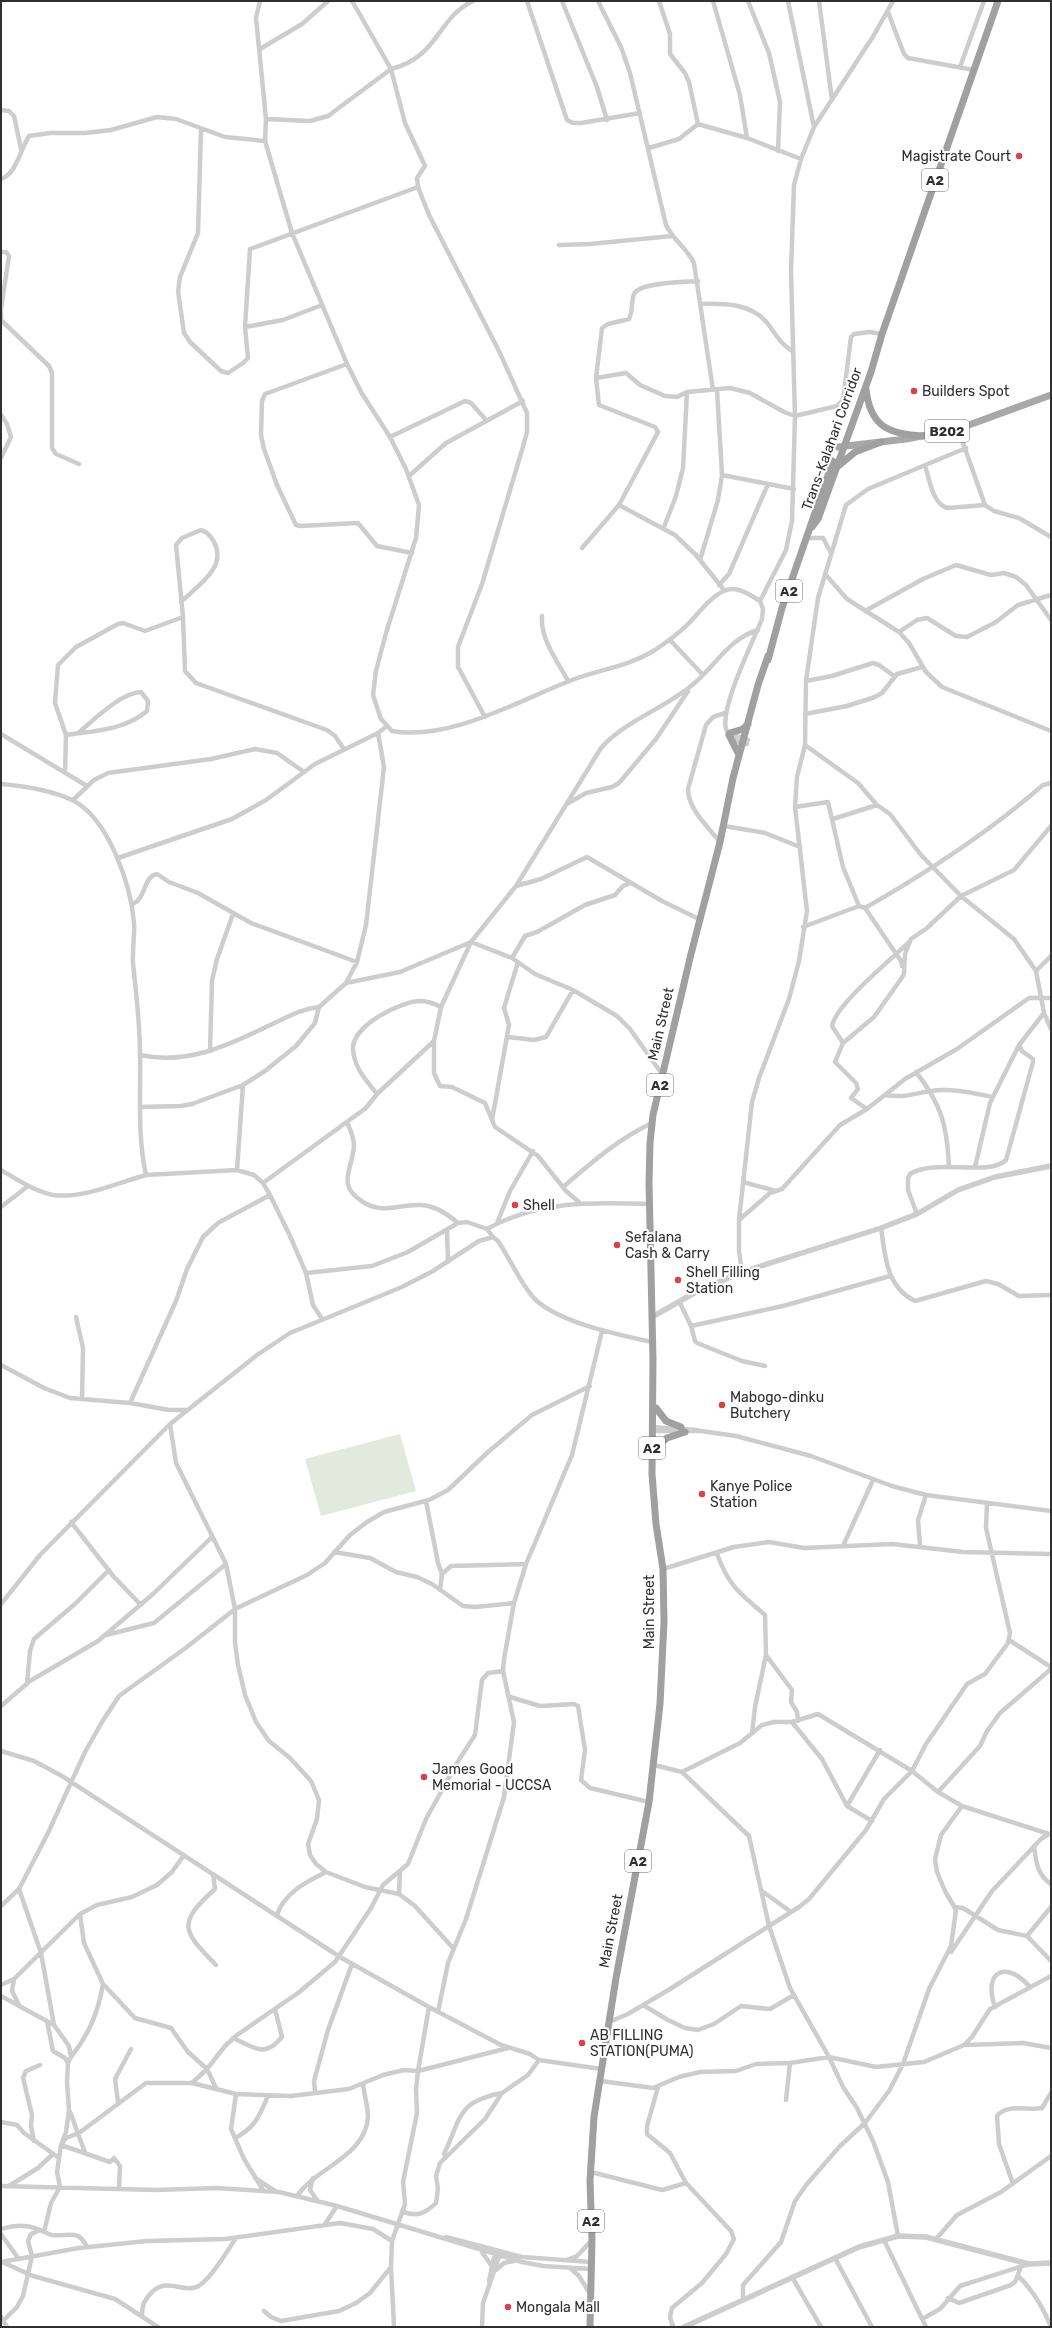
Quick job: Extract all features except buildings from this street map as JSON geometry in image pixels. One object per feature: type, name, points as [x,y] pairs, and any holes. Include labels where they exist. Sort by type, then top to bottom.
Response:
[{"type":"highway","name":"Trans-Kalahari Corridor","points":[[746,741],[782,608],[812,527],[813,517],[866,387],[882,334],[998,1]]},
{"type":"highway","name":"Trans-Kalahari Corridor","points":[[812,527],[818,519],[867,370],[874,359]]},
{"type":"highway","points":[[866,387],[868,405],[880,424],[899,434],[923,436]]},
{"type":"highway","points":[[835,469],[855,452],[881,442]]},
{"type":"highway","name":"Trans-Kalahari Corridor","points":[[746,741],[748,724],[764,665],[768,656]]},
{"type":"highway","points":[[739,755],[729,733],[743,729],[748,724]]},
{"type":"highway","name":"Main Street","points":[[658,1540],[656,1447],[654,1429],[656,1408],[652,1342],[650,1204],[650,1143],[652,1123],[662,1074],[720,842],[739,755],[746,741]]},
{"type":"highway","name":"Main Street","points":[[724,823],[746,741]]},
{"type":"highway","name":"Main Street","points":[[590,2327],[592,2240],[591,2172],[594,2118],[601,2081],[601,2069],[608,2022],[649,1802],[654,1765],[663,1630],[663,1569],[658,1540],[654,1498],[653,1357]]},
{"type":"highway","points":[[656,1408],[666,1421],[683,1429]]},
{"type":"highway","points":[[656,1447],[667,1438],[683,1429]]},
{"type":"main road","name":"B202","points":[[841,447],[923,436],[958,429],[1051,395]]},
{"type":"street","points":[[260,1],[256,18],[266,119],[265,141],[292,233],[347,364],[361,392],[390,437],[417,495],[420,515],[412,553],[376,671],[373,695],[381,719],[392,731],[410,732],[459,725],[485,717],[568,681],[623,664],[653,651],[670,640],[714,597],[724,590],[735,589],[760,601]]},
{"type":"street","points":[[260,49],[302,24],[328,1]]},
{"type":"street","points":[[352,1],[391,69],[405,123],[425,166],[417,178],[418,187],[427,210],[523,401],[528,422],[522,450],[482,584],[458,647],[458,667],[485,717]]},
{"type":"street","points":[[266,119],[310,121],[328,116],[391,69],[408,63],[421,56],[437,39],[454,14],[474,1]]},
{"type":"street","points":[[527,1],[567,120],[576,124],[607,120],[640,113]]},
{"type":"street","points":[[562,1],[597,87],[607,120]]},
{"type":"street","points":[[598,1],[621,47],[650,148],[661,206],[672,236],[690,255],[698,282],[700,304],[715,390],[722,475],[718,500],[700,560]]},
{"type":"street","points":[[659,1],[670,34],[670,54],[685,74],[698,124]]},
{"type":"street","points":[[713,1],[740,95],[747,138]]},
{"type":"street","points":[[748,1],[769,53],[780,102],[778,151]]},
{"type":"street","points":[[788,1],[814,127]]},
{"type":"street","points":[[819,1],[832,101]]},
{"type":"street","points":[[746,741],[729,733],[725,713],[763,614],[760,601],[786,550],[792,521],[795,416],[792,351],[792,213],[794,185],[801,159],[814,127],[888,12],[893,1]]},
{"type":"street","points":[[960,66],[984,1]]},
{"type":"street","points":[[888,12],[904,54],[908,58],[960,66],[974,70]]},
{"type":"street","points":[[1,110],[9,111],[14,116],[21,149]]},
{"type":"street","points":[[1,179],[13,172],[21,149],[29,136],[50,133],[85,133],[111,130],[157,117],[176,119],[201,129],[235,139],[265,141]]},
{"type":"street","points":[[650,148],[679,139],[698,124]]},
{"type":"street","points":[[698,124],[747,138],[801,159]]},
{"type":"street","points":[[201,129],[198,233],[180,277],[178,291],[184,333],[190,342],[221,371],[228,373],[243,364],[248,358],[245,327],[249,251],[292,233],[360,210],[418,187]]},
{"type":"street","points":[[559,245],[590,244],[672,236]]},
{"type":"street","points":[[1,252],[6,252],[9,256],[1,309]]},
{"type":"street","points":[[582,548],[619,505],[658,432],[655,427],[599,405],[596,378],[602,328],[608,324],[629,319],[636,291],[642,288],[672,282],[698,282]]},
{"type":"street","points":[[700,304],[735,304],[742,307],[767,322],[782,345],[792,351]]},
{"type":"street","points":[[245,327],[284,320],[322,305]]},
{"type":"street","points":[[1,313],[1,322],[50,366],[52,373],[52,448],[56,454],[79,464]]},
{"type":"street","points":[[596,378],[626,373],[640,385],[665,396],[677,397],[687,392],[730,388],[750,393],[784,412],[795,416],[809,414],[840,404],[843,400],[851,337],[859,332],[882,334]]},
{"type":"street","points":[[347,364],[265,394],[262,401],[261,434],[264,449],[277,484],[296,525],[358,523],[376,546],[412,553]]},
{"type":"street","points":[[664,527],[676,496],[683,468],[687,392]]},
{"type":"street","points":[[390,437],[465,401],[470,403],[486,420]]},
{"type":"street","points":[[409,476],[446,442],[523,401]]},
{"type":"street","points":[[1,415],[8,424],[11,437],[1,458]]},
{"type":"street","points":[[958,429],[985,505],[994,511],[1019,518],[1051,537]]},
{"type":"street","points":[[742,1272],[739,1251],[739,1220],[752,1102],[761,1071],[789,999],[799,961],[803,926],[807,911],[795,808],[797,777],[804,745],[806,681],[818,598],[846,505],[868,489],[966,448]]},
{"type":"street","points":[[925,466],[935,498],[942,506],[947,508],[985,505]]},
{"type":"street","points":[[722,475],[794,489]]},
{"type":"street","points":[[719,585],[729,574],[768,484]]},
{"type":"street","points":[[619,505],[664,527],[684,543],[724,590]]},
{"type":"street","points":[[181,602],[215,569],[218,562],[216,546],[206,532],[201,530],[182,538],[176,545],[181,602],[183,617],[183,660],[185,671],[196,683],[327,730],[335,736],[344,749]]},
{"type":"street","points":[[808,538],[823,538],[831,554]]},
{"type":"street","points":[[865,611],[923,579],[956,565],[991,575],[1010,574],[1026,585],[1051,620]]},
{"type":"street","points":[[825,574],[847,600],[899,632],[909,643],[922,667],[931,678],[948,690],[1051,731]]},
{"type":"street","points":[[899,632],[917,620],[927,618],[956,636],[967,637],[996,622],[1018,605],[1051,595]]},
{"type":"street","points":[[542,616],[543,628],[548,645],[568,681]]},
{"type":"street","points":[[65,772],[66,735],[55,703],[56,674],[61,660],[76,647],[118,624],[123,623],[145,631],[183,617]]},
{"type":"street","points":[[579,1202],[563,1187],[533,1151],[503,1134],[495,1127],[487,1106],[482,1100],[452,1087],[440,1086],[434,1073],[434,1041],[441,1007],[471,942],[516,886],[601,748],[612,737],[691,686],[736,641],[747,633],[758,630]]},
{"type":"street","points":[[670,640],[703,675]]},
{"type":"street","points":[[806,681],[832,676],[873,664],[894,676]]},
{"type":"street","points":[[805,714],[847,706],[875,697],[882,693],[894,676],[922,667]]},
{"type":"street","points":[[566,805],[586,793],[612,787],[619,783],[656,739],[675,707],[691,686]]},
{"type":"street","points":[[66,735],[78,733],[125,724],[147,711],[148,701],[141,692],[132,694],[102,712],[78,733]]},
{"type":"street","points":[[720,842],[691,804],[688,797],[688,789],[706,725],[713,717],[725,713]]},
{"type":"street","points":[[118,858],[232,819],[266,800],[304,772],[344,749],[378,733],[387,726]]},
{"type":"street","points":[[140,1055],[162,1058],[210,1051],[267,1027],[303,1008],[319,1006],[346,983],[357,962],[366,925],[384,767],[378,733]]},
{"type":"street","points":[[1,734],[87,786]]},
{"type":"street","points":[[804,745],[858,783],[877,806],[890,814],[932,867],[961,896],[1007,932],[1036,971],[1044,1013],[1051,1029]]},
{"type":"street","points":[[73,800],[87,786],[108,773],[211,759],[255,749],[278,753],[304,772]]},
{"type":"street","points":[[865,908],[932,867],[986,831],[1043,785],[1051,783]]},
{"type":"street","points":[[1,784],[32,788],[73,800],[98,823],[118,858],[132,904],[134,925],[133,962],[138,1007],[140,1055],[140,1147],[146,1174]]},
{"type":"street","points":[[795,808],[828,802],[843,867],[859,906]]},
{"type":"street","points":[[833,819],[877,806]]},
{"type":"street","points":[[724,823],[765,833],[800,847]]},
{"type":"street","points":[[843,1043],[832,1026],[836,1016],[870,977],[911,939],[927,928],[961,896],[1014,870],[1051,826]]},
{"type":"street","points":[[516,886],[542,879],[587,857],[630,883],[701,920]]},
{"type":"street","points":[[132,904],[140,899],[151,877],[157,874],[169,882],[198,893],[233,914],[357,962]]},
{"type":"street","points":[[512,958],[525,936],[537,932],[585,905],[616,895],[624,886],[630,883]]},
{"type":"street","points":[[803,926],[859,906],[865,908],[901,961],[904,974]]},
{"type":"street","points":[[210,1051],[212,981],[223,938],[233,914]]},
{"type":"street","points":[[867,1109],[851,1098],[858,1089],[856,1083],[835,1062],[843,1043],[874,1017],[904,974],[905,954],[911,939]]},
{"type":"street","points":[[346,983],[400,972],[471,942],[512,958],[535,974],[573,990],[624,1021],[662,1074]]},
{"type":"street","points":[[1036,971],[1051,956]]},
{"type":"street","points":[[492,1121],[509,1025],[504,1008],[518,962]]},
{"type":"street","points":[[507,1037],[534,1040],[546,1037],[573,990]]},
{"type":"street","points":[[739,1220],[770,1193],[782,1189],[840,1125],[867,1109],[916,1072],[957,1049],[1029,998],[1051,998]]},
{"type":"street","points":[[377,1094],[357,1068],[353,1049],[354,1038],[359,1032],[381,1015],[401,1006],[419,1001],[441,1007]]},
{"type":"street","points":[[140,1107],[181,1106],[192,1104],[243,1085],[265,1071],[296,1046],[315,1024],[319,1006]]},
{"type":"street","points":[[976,1167],[980,1142],[993,1097],[1019,1045],[1044,1013]]},
{"type":"street","points":[[263,1184],[366,1108],[377,1094],[434,1041]]},
{"type":"street","points":[[917,1214],[908,1190],[908,1178],[915,1170],[999,1165],[1006,1160],[1010,1151],[1033,1062],[1033,1059],[1022,1051],[1019,1045]]},
{"type":"street","points":[[916,1072],[931,1091],[944,1119],[949,1167]]},
{"type":"street","points":[[237,1170],[243,1085]]},
{"type":"street","points":[[885,1095],[906,1097],[931,1091],[958,1091],[993,1097]]},
{"type":"street","points":[[347,1122],[354,1144],[347,1183],[352,1193],[370,1206],[382,1209],[417,1205],[430,1206],[448,1215],[458,1224]]},
{"type":"street","points":[[563,1187],[613,1146],[633,1132],[652,1123]]},
{"type":"street","points":[[497,1223],[510,1191],[533,1151]]},
{"type":"street","points":[[652,1317],[680,1303],[696,1292],[742,1272],[881,1228],[917,1214],[958,1190],[994,1177],[1051,1166]]},
{"type":"street","points":[[1,1170],[28,1186],[52,1194],[73,1195],[93,1191],[146,1174],[237,1170],[254,1175],[270,1194],[306,1272],[313,1305],[322,1319]]},
{"type":"street","points":[[743,1182],[776,1191]]},
{"type":"street","points":[[1,1207],[28,1186]]},
{"type":"street","points":[[130,1403],[176,1301],[187,1269],[203,1237],[218,1223],[270,1194]]},
{"type":"street","points":[[487,1228],[497,1223],[540,1209],[579,1202],[650,1204]]},
{"type":"street","points":[[306,1272],[372,1266],[408,1252],[458,1224],[467,1222],[487,1228],[504,1249],[524,1285],[538,1302],[556,1313],[602,1331],[652,1342]]},
{"type":"street","points":[[881,1228],[890,1276],[910,1298],[915,1300],[986,1282],[998,1284],[1019,1296],[1051,1295]]},
{"type":"street","points":[[447,1230],[448,1262]]},
{"type":"street","points":[[1,1604],[40,1555],[71,1522],[170,1424],[257,1355],[290,1333],[402,1287],[448,1262],[479,1241],[493,1237]]},
{"type":"street","points":[[691,1326],[783,1306],[890,1276]]},
{"type":"street","points":[[680,1303],[697,1343],[742,1361],[765,1366]]},
{"type":"street","points":[[76,1317],[83,1348],[82,1399]]},
{"type":"street","points":[[438,2012],[445,1975],[453,1948],[466,1919],[504,1797],[514,1722],[504,1671],[514,1603],[526,1564],[553,1502],[557,1487],[564,1477],[569,1464],[590,1386],[602,1331]]},
{"type":"street","points":[[1,1365],[58,1394],[82,1399],[130,1403],[169,1410],[187,1410]]},
{"type":"street","points":[[1,1906],[19,1889],[48,1833],[70,1782],[102,1722],[119,1696],[187,1647],[235,1609],[307,1575],[325,1563],[350,1535],[367,1522],[397,1508],[426,1501],[455,1485],[488,1452],[532,1415],[590,1386]]},
{"type":"street","points":[[170,1424],[173,1457],[226,1564],[235,1609],[235,1643],[245,1695],[256,1722],[269,1741],[290,1758],[310,1781],[316,1791],[320,1810],[308,1844],[310,1854],[316,1864],[326,1872],[365,1887],[399,1894],[415,1906],[453,1948]]},
{"type":"street","points":[[654,1429],[683,1429],[736,1436],[811,1456],[874,1480],[926,1495],[1051,1511]]},
{"type":"street","points":[[843,1546],[874,1480]]},
{"type":"street","points":[[920,1545],[918,1520],[926,1495]]},
{"type":"street","points":[[426,1501],[438,1563],[442,1574],[440,1590]]},
{"type":"street","points":[[608,2022],[670,1989],[809,1899],[866,1830],[884,1799],[912,1770],[926,1744],[967,1684],[985,1674],[1009,1640],[1008,1624],[986,1528],[987,1504]]},
{"type":"street","points":[[71,1522],[109,1570],[141,1605]]},
{"type":"street","points":[[1,1706],[27,1684],[104,1636],[141,1605],[212,1537]]},
{"type":"street","points":[[663,1569],[717,1554],[734,1547],[769,1542],[804,1548],[892,1544],[920,1545],[963,1552],[1051,1554]]},
{"type":"street","points":[[334,1552],[370,1558],[396,1572],[417,1577],[440,1590],[458,1604],[468,1608],[514,1603]]},
{"type":"street","points":[[717,1554],[728,1579],[736,1591],[765,1615],[766,1655],[755,1707],[752,1733]]},
{"type":"street","points":[[104,1636],[154,1623],[226,1564]]},
{"type":"street","points":[[442,1574],[451,1566],[526,1564]]},
{"type":"street","points":[[27,1684],[30,1651],[34,1639],[76,1603],[109,1570]]},
{"type":"street","points":[[938,1792],[980,1746],[987,1731],[1000,1713],[1051,1668],[1009,1640]]},
{"type":"street","points":[[766,1655],[792,1690],[790,1702],[797,1712],[798,1721]]},
{"type":"street","points":[[192,2083],[207,2069],[233,2038],[308,1986],[340,1956],[371,1908],[380,1889],[390,1877],[400,1873],[411,1858],[426,1819],[442,1789],[476,1735],[482,1680],[488,1673],[504,1671]]},
{"type":"street","points":[[510,1697],[540,1706],[574,1704],[578,1706],[585,1750],[581,1780],[583,1784],[590,1788],[649,1802]]},
{"type":"street","points":[[682,1772],[724,1753],[740,1743],[758,1727],[767,1723],[798,1721],[818,1714],[912,1770],[938,1792],[962,1806],[1050,1834]]},
{"type":"street","points":[[792,1722],[822,1759],[847,1806],[872,1821]]},
{"type":"street","points":[[847,1806],[880,1750]]},
{"type":"street","points":[[1,1751],[34,1761],[70,1782],[352,1964],[438,2012],[509,2047],[530,2054],[539,2060],[601,2069]]},
{"type":"street","points":[[654,1765],[682,1772],[749,1836],[769,1926],[794,1995],[829,2057],[843,2087],[865,2123],[888,2182],[898,2236]]},
{"type":"street","points":[[947,1957],[956,1923],[955,1907],[945,1891],[937,1872],[935,1859],[941,1835],[962,1806]]},
{"type":"street","points":[[743,2299],[743,2285],[781,2242],[795,2201],[807,2184],[840,2146],[865,2123],[889,2091],[903,2064],[929,1989],[947,1957],[992,1891],[1041,1839],[1050,1834]]},
{"type":"street","points":[[1034,1846],[1037,1865],[1041,1875],[1051,1884]]},
{"type":"street","points":[[1,1986],[14,1979],[80,1914],[97,1905],[132,1897],[157,1885],[172,1872],[184,1855]]},
{"type":"street","points":[[277,1915],[281,1905],[291,1894],[326,1872]]},
{"type":"street","points":[[399,1894],[400,1873]]},
{"type":"street","points":[[213,1874],[215,1889],[196,1906],[191,1914],[189,1926],[192,1940],[216,1965]]},
{"type":"street","points":[[19,1889],[41,1953],[54,2025]]},
{"type":"street","points":[[762,1891],[790,1912]]},
{"type":"street","points":[[955,1907],[960,1907],[998,1930],[1027,1936],[1051,1961]]},
{"type":"street","points":[[1027,1936],[1051,1907]]},
{"type":"street","points":[[80,1914],[84,1944],[103,1984],[135,2018],[171,2028],[188,2052],[207,2069],[216,2088]]},
{"type":"street","points":[[315,2092],[314,2081],[330,2024],[352,1964]]},
{"type":"street","points":[[994,2007],[990,1988],[991,1981],[998,1973],[1004,1972],[1015,1975],[1030,1987]]},
{"type":"street","points":[[601,2081],[647,2088],[658,2087],[679,2077],[700,2072],[727,2072],[756,2064],[790,2063],[829,2057],[876,2067],[931,2060],[964,2045],[972,2037],[987,2012],[994,2007],[1051,1976]]},
{"type":"street","points":[[14,1979],[12,1991],[19,2005]]},
{"type":"street","points":[[7,2327],[2,2319],[20,2303],[28,2275],[32,2256],[29,2237],[42,2231],[51,2203],[60,2187],[57,2172],[61,2145],[66,2132],[69,2110],[68,2063],[82,2043],[94,2020],[103,1984]]},
{"type":"street","points":[[643,2004],[684,2028],[703,2030],[741,2006],[770,2009],[794,1995]]},
{"type":"street","points":[[1,1996],[54,2025],[69,2046],[71,2057]]},
{"type":"street","points":[[394,2327],[391,2266],[392,2241],[405,2204],[403,2182],[417,2113],[416,2088],[429,2007]]},
{"type":"street","points":[[233,2038],[259,2051],[267,2050],[275,2045],[282,2037],[275,2009]]},
{"type":"street","points":[[47,2021],[53,2051],[65,2058],[68,2063]]},
{"type":"street","points":[[964,2045],[1023,2043],[1051,2048]]},
{"type":"street","points":[[61,2145],[66,2138],[79,2133],[118,2102],[146,2083],[192,2083],[236,2094],[291,2096],[349,2089],[383,2075],[404,2070],[418,2071],[509,2047]]},
{"type":"street","points":[[118,2102],[115,2079],[131,2049]]},
{"type":"street","points":[[445,2156],[485,2119],[502,2093],[528,2075],[539,2060]]},
{"type":"street","points":[[786,2100],[790,2063]]},
{"type":"street","points":[[34,2140],[31,2126],[32,2115],[23,2078],[26,2071],[40,2065]]},
{"type":"street","points":[[297,2196],[313,2178],[352,2151],[365,2132],[368,2116],[363,2084]]},
{"type":"street","points":[[658,2087],[646,2130],[650,2136],[670,2153],[686,2183],[731,2231],[734,2240],[726,2254],[702,2283],[672,2308],[670,2317],[673,2327]]},
{"type":"street","points":[[402,2211],[410,2215],[422,2214],[436,2203],[437,2173],[458,2122],[469,2104],[481,2097],[502,2093]]},
{"type":"street","points":[[1013,2184],[999,2144],[998,2116],[1000,2113],[1009,2109],[1042,2108],[1051,2093]]},
{"type":"street","points":[[236,2094],[231,2129],[244,2159],[263,2190]]},
{"type":"street","points":[[235,2138],[249,2131],[258,2118],[268,2096]]},
{"type":"street","points":[[69,2110],[75,2120],[76,2129],[79,2133],[85,2152]]},
{"type":"street","points":[[1,2122],[17,2124],[34,2140],[59,2158]]},
{"type":"street","points":[[61,2145],[85,2152],[110,2162],[114,2158],[117,2160],[121,2171],[119,2189]]},
{"type":"street","points":[[10,2186],[38,2168],[53,2154]]},
{"type":"street","points":[[936,2239],[946,2225],[957,2215],[1013,2184],[1051,2156]]},
{"type":"street","points":[[591,2172],[662,2190],[686,2183]]},
{"type":"street","points":[[255,2178],[279,2192]]},
{"type":"street","points":[[313,2178],[310,2190],[317,2200]]},
{"type":"street","points":[[1,2186],[172,2190],[216,2188],[279,2192],[317,2200],[495,2253]]},
{"type":"street","points":[[325,2224],[338,2206]]},
{"type":"street","points":[[1,2262],[87,2247],[147,2241],[236,2238],[325,2224],[346,2223],[363,2226],[373,2229],[392,2241]]},
{"type":"street","points":[[1,2229],[13,2225],[30,2226],[52,2235],[78,2236],[83,2239],[87,2247]]},
{"type":"street","points":[[418,2231],[476,2249],[495,2253],[540,2260],[566,2261],[591,2266]]},
{"type":"street","points":[[1,2234],[18,2258]]},
{"type":"street","points":[[684,2327],[859,2247],[898,2236],[936,2239],[1029,2264]]},
{"type":"street","points":[[142,2315],[142,2304],[156,2288],[162,2285],[190,2288],[201,2285],[236,2238]]},
{"type":"street","points":[[566,2261],[577,2256],[592,2240]]},
{"type":"street","points":[[884,2240],[926,2327]]},
{"type":"street","points":[[476,2249],[486,2256],[493,2268]]},
{"type":"street","points":[[482,2327],[482,2308],[493,2268],[495,2253]]},
{"type":"street","points":[[493,2268],[500,2254]]},
{"type":"street","points":[[500,2254],[518,2261],[543,2266],[570,2268],[591,2266]]},
{"type":"street","points":[[835,2258],[872,2327]]},
{"type":"street","points":[[493,2268],[504,2263],[518,2261]]},
{"type":"street","points":[[1,2262],[28,2275],[87,2293],[115,2299],[142,2315],[158,2327]]},
{"type":"street","points":[[922,2319],[940,2309],[960,2286],[1029,2264],[1051,2262]]},
{"type":"street","points":[[264,2311],[271,2317],[281,2321],[339,2311],[362,2300],[391,2266]]},
{"type":"street","points":[[948,2298],[959,2303],[1011,2285],[1018,2276],[1021,2267]]},
{"type":"street","points":[[570,2268],[579,2276],[590,2294]]},
{"type":"street","points":[[1018,2276],[1032,2289],[1042,2305],[1051,2327]]},
{"type":"street","points":[[792,2277],[821,2327]]},
{"type":"shaded area","points":[[400,1434],[416,1491],[321,1516],[305,1459]]},
{"type":"place","name":"Magistrate Court","points":[[1019,156]]},
{"type":"place","name":"Builders Spot","points":[[914,391]]},
{"type":"place","name":"Shell","points":[[515,1205]]},
{"type":"place","name":"Sefalana Cash & Carry","points":[[617,1245]]},
{"type":"place","name":"Shell Filling Station","points":[[678,1280]]},
{"type":"place","name":"Mabogo-dinku Butchery","points":[[722,1405]]},
{"type":"place","name":"Kanye Police Station","points":[[702,1494]]},
{"type":"place","name":"James Good Memorial - UCCSA","points":[[424,1777]]},
{"type":"place","name":"AB FILLING STATION(PUMA)","points":[[582,2043]]},
{"type":"place","name":"Mongala Mall","points":[[508,2307]]}]
